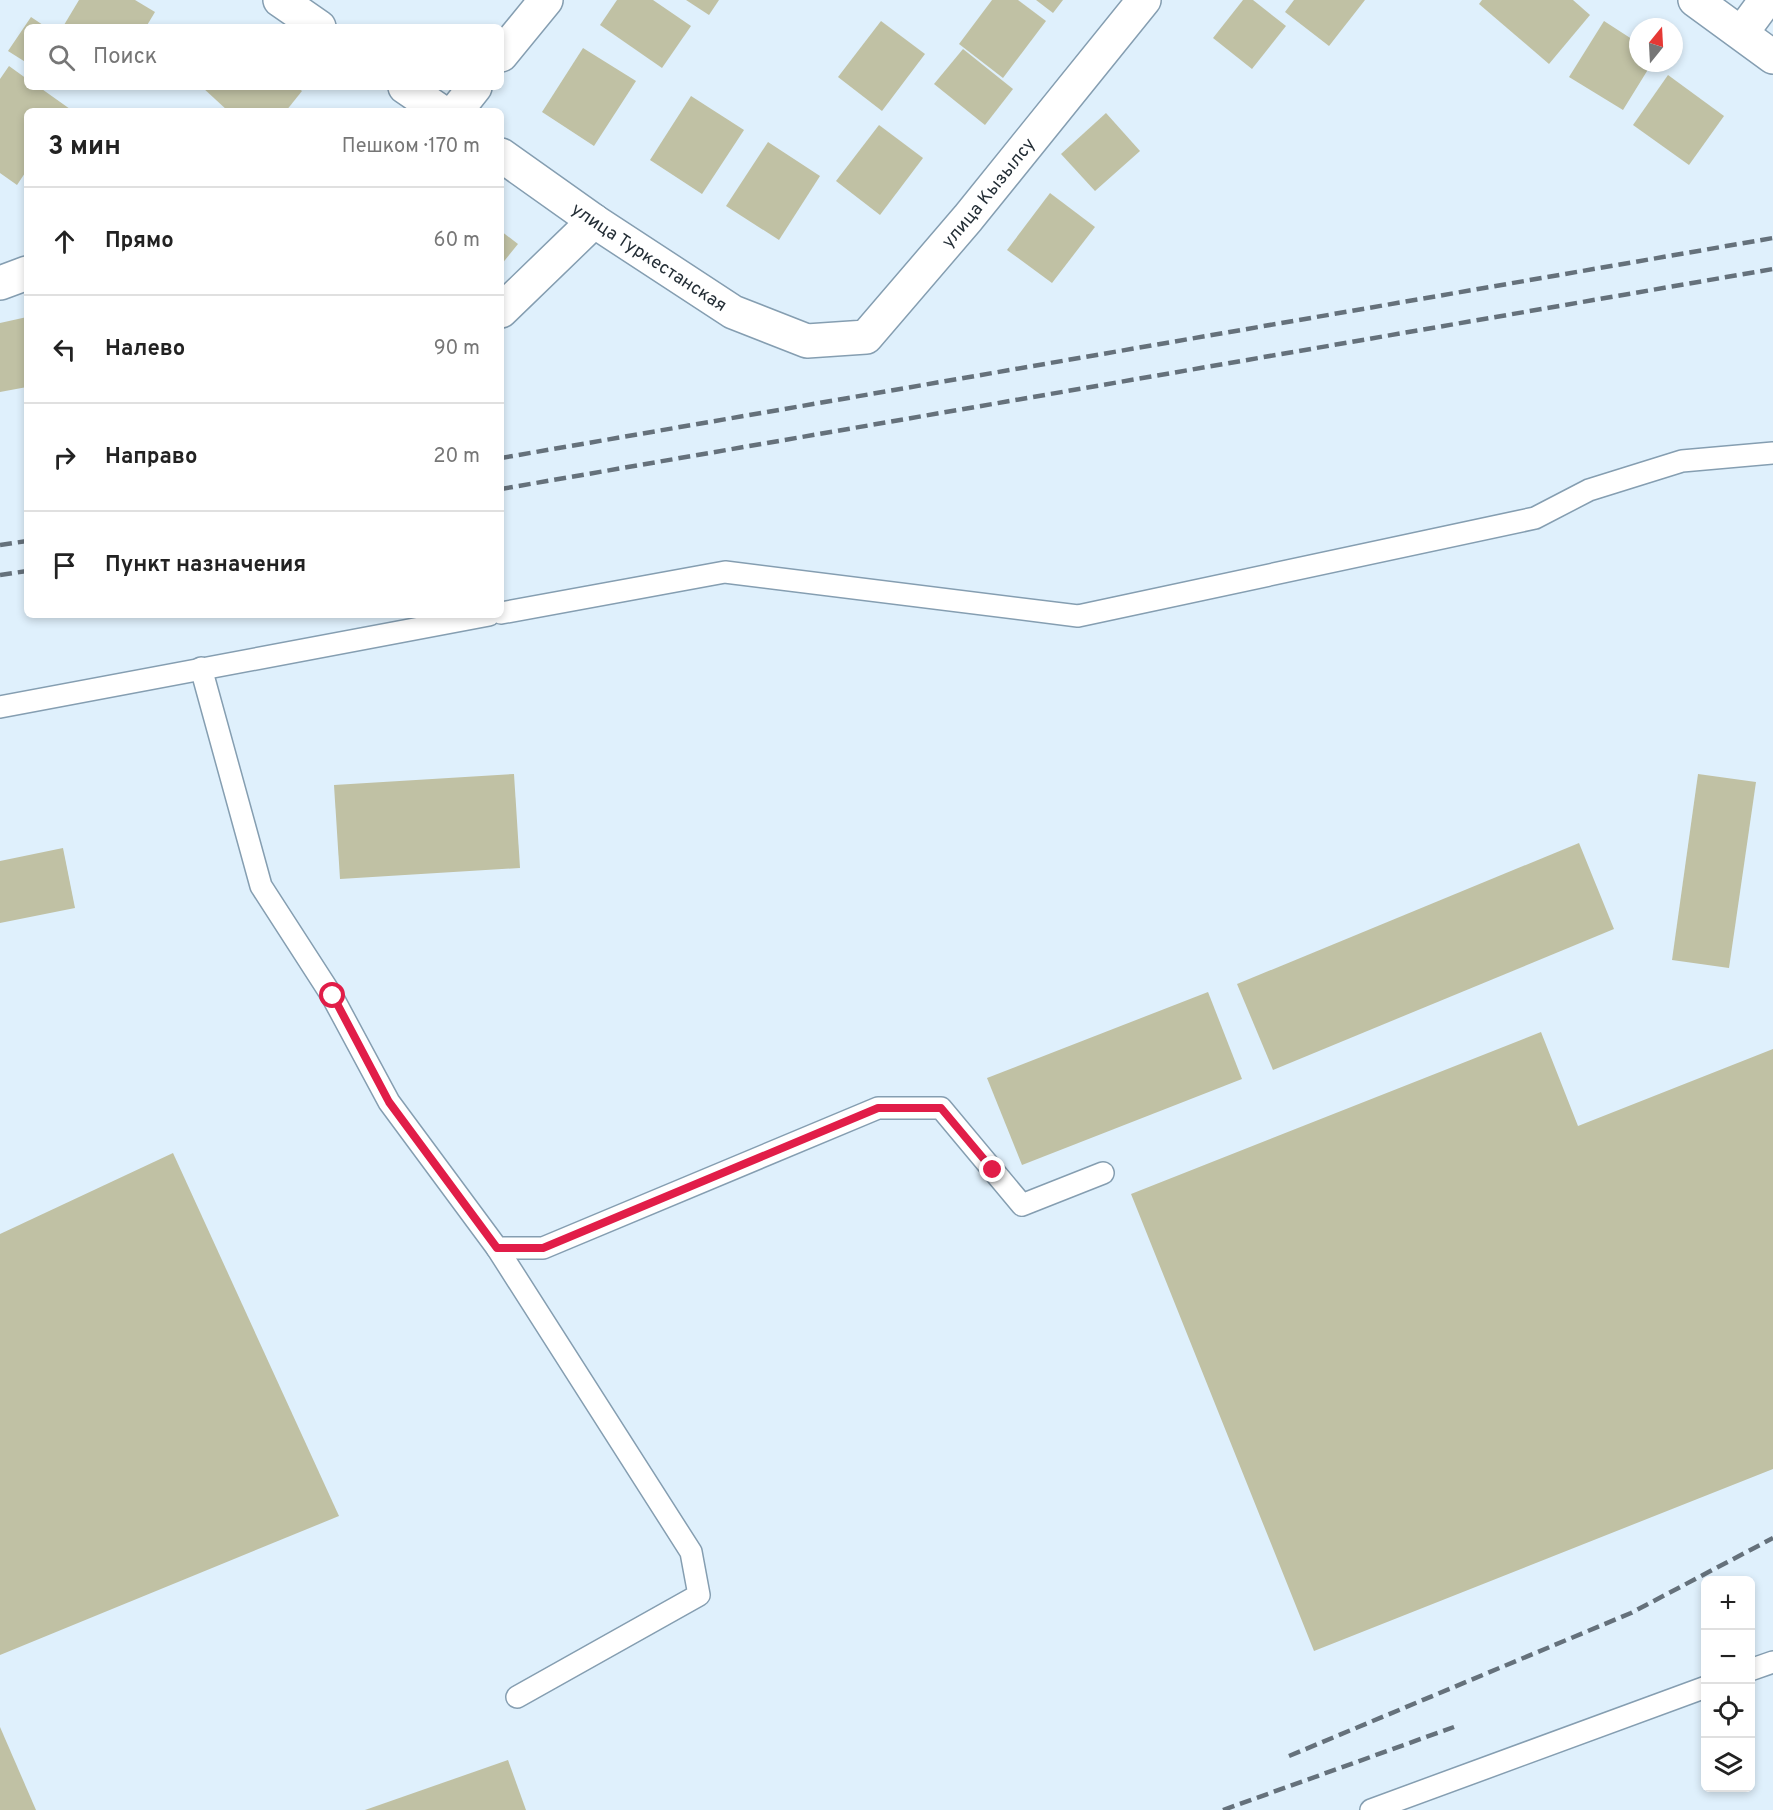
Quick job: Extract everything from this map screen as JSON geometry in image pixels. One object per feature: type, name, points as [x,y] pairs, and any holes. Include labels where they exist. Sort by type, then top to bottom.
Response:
[{"type":"street","points":[[280,0],[315,24]]},
{"type":"street","points":[[504,51],[546,0]]},
{"type":"street","name":"улица Кызылсу","points":[[807,341],[866,337],[968,218],[1144,0]]},
{"type":"street","points":[[1695,0],[1773,57]]},
{"type":"street","points":[[409,90],[436,108]]},
{"type":"street","points":[[458,108],[473,90]]},
{"type":"street","name":"улица Туркестанская","points":[[504,157],[594,221],[733,312],[807,341]]},
{"type":"street","points":[[504,309],[594,221]]},
{"type":"street","points":[[0,283],[24,274]]},
{"type":"lane","points":[[504,612],[725,572],[1078,616],[1535,518],[1589,490],[1682,461],[1773,453]]},
{"type":"lane","points":[[0,708],[473,618]]},
{"type":"lane","points":[[201,668],[261,886],[333,996],[389,1102],[497,1248],[691,1552],[699,1595],[517,1697]]},
{"type":"lane","points":[[497,1248],[543,1248],[878,1108],[941,1108],[1022,1205],[1103,1173]]},
{"type":"lane","points":[[1755,1668],[1773,1662]]},
{"type":"lane","points":[[1371,1810],[1701,1689]]},
{"type":"building","points":[[79,0],[135,0],[155,12],[148,24],[65,24]]},
{"type":"building","points":[[617,0],[653,0],[691,26],[662,68],[600,25]]},
{"type":"building","points":[[686,0],[719,0],[709,15]]},
{"type":"building","points":[[992,0],[1018,0],[1046,21],[1003,78],[959,44]]},
{"type":"building","points":[[1036,0],[1063,0],[1053,13]]},
{"type":"building","points":[[1243,0],[1253,0],[1286,26],[1252,69],[1213,38]]},
{"type":"building","points":[[1294,0],[1365,0],[1329,46],[1285,12]]},
{"type":"building","points":[[1482,0],[1573,0],[1590,15],[1549,64],[1479,4]]},
{"type":"building","points":[[31,17],[42,24],[26,24]]},
{"type":"building","points":[[881,21],[925,54],[882,111],[838,77]]},
{"type":"building","points":[[1604,21],[1629,37],[1629,72],[1646,72],[1623,110],[1569,77]]},
{"type":"building","points":[[24,27],[24,61],[8,51]]},
{"type":"building","points":[[583,48],[636,81],[594,146],[542,112]]},
{"type":"building","points":[[963,49],[1013,89],[985,125],[934,84]]},
{"type":"building","points":[[9,66],[24,77],[24,90],[43,90],[69,108],[24,108],[24,174],[17,185],[0,173],[0,79]]},
{"type":"building","points":[[1668,75],[1724,116],[1689,165],[1633,125]]},
{"type":"building","points":[[205,90],[302,91],[288,108],[225,108]]},
{"type":"building","points":[[691,96],[744,130],[702,194],[650,160]]},
{"type":"building","points":[[1106,113],[1140,151],[1095,191],[1061,154]]},
{"type":"building","points":[[879,125],[923,158],[880,215],[836,181]]},
{"type":"building","points":[[768,142],[820,176],[779,240],[726,206]]},
{"type":"building","points":[[1050,193],[1095,227],[1052,283],[1007,250]]},
{"type":"building","points":[[504,233],[518,244],[504,261]]},
{"type":"building","points":[[24,318],[24,388],[0,392],[0,323]]},
{"type":"building","points":[[514,774],[520,868],[340,879],[334,785]]},
{"type":"building","points":[[1698,774],[1756,782],[1729,968],[1672,960]]},
{"type":"building","points":[[1579,843],[1614,929],[1273,1070],[1237,984]]},
{"type":"building","points":[[63,848],[75,908],[0,923],[0,861]]},
{"type":"building","points":[[1208,992],[1242,1079],[1022,1165],[987,1078]]},
{"type":"building","points":[[1541,1032],[1578,1126],[1773,1049],[1773,1469],[1314,1651],[1131,1194]]},
{"type":"building","points":[[173,1153],[339,1516],[0,1655],[0,1234]]},
{"type":"building","points":[[0,1727],[36,1810],[0,1810]]},
{"type":"building","points":[[508,1760],[526,1810],[365,1810]]},
{"type":"railway","points":[[504,457],[1773,238]]},
{"type":"railway","points":[[504,488],[1773,269]]},
{"type":"railway","points":[[0,545],[24,541]]},
{"type":"railway","points":[[0,575],[24,571]]},
{"type":"railway","points":[[1289,1756],[1631,1613],[1773,1538]]},
{"type":"railway","points":[[1223,1810],[1454,1727]]},
{"type":"route","points":[[333,996],[389,1102],[497,1248],[543,1248],[878,1108],[941,1108],[993,1170]]}]
